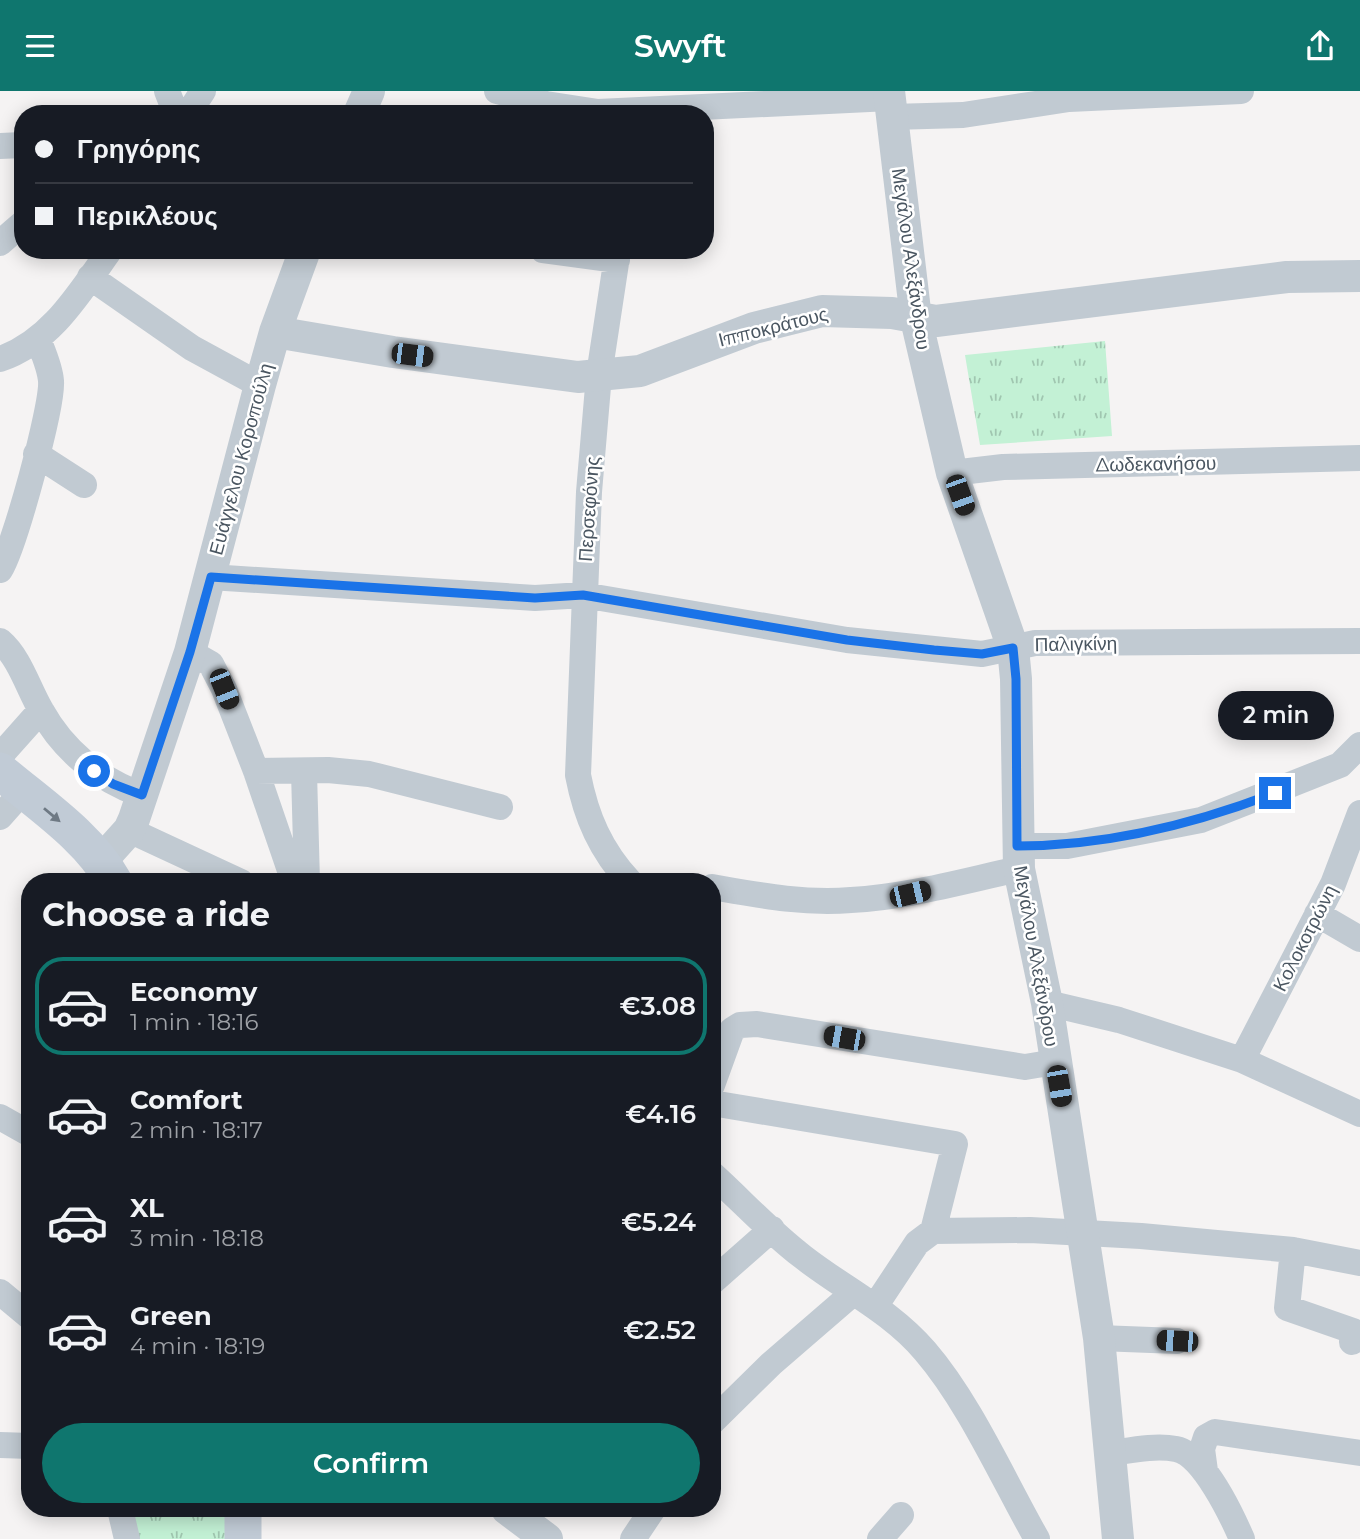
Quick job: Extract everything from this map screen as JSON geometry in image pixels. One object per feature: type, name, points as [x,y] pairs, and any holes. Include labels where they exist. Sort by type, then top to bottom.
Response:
[{"type":"main road","points":[[8,793],[108,871]]},
{"type":"main road","points":[[243,1517],[243,1539]]},
{"type":"street","points":[[497,91],[552,105]]},
{"type":"street","points":[[641,105],[890,102],[963,115],[1069,99],[1241,91]]},
{"type":"street","name":"Μεγάλου Αλεξάνδρου","points":[[890,102],[916,319],[952,473],[1013,648],[1016,679],[1018,857],[1046,1003],[1099,1338],[1112,1453],[1118,1539]]},
{"type":"street","points":[[0,243],[14,231]]},
{"type":"street","points":[[0,359],[16,354],[38,339],[61,316],[103,259]]},
{"type":"street","name":"Ευάγγελου Κοροπούλη","points":[[108,871],[129,830],[190,652],[275,332],[302,259]]},
{"type":"street","name":"Περσεφόνης","points":[[617,259],[599,375],[583,595],[583,704],[578,775],[587,814],[596,834],[624,873]]},
{"type":"street","name":"Ιπποκράτους","points":[[275,332],[415,355],[578,377],[640,371],[743,332],[822,311],[892,313],[936,321],[1287,277],[1360,276]]},
{"type":"street","points":[[90,277],[192,348],[260,385]]},
{"type":"street","points":[[0,570],[10,549],[36,454],[51,381],[38,339]]},
{"type":"street","points":[[36,454],[84,485]]},
{"type":"street","name":"Δωδεκανήσου","points":[[952,473],[1003,467],[1360,459]]},
{"type":"street","name":"Παλιγκίνη","points":[[211,577],[535,598],[583,595],[847,640],[982,654],[1035,643],[1360,641]]},
{"type":"street","points":[[0,641],[16,662],[55,732],[94,771],[113,784],[142,795]]},
{"type":"street","points":[[190,652],[211,664],[257,771],[290,873]]},
{"type":"street","points":[[0,756],[41,710]]},
{"type":"street","points":[[721,888],[804,901],[849,901],[910,894],[1018,857],[1200,820],[1340,765],[1360,745]]},
{"type":"street","points":[[257,771],[328,770],[369,774],[500,807]]},
{"type":"street","points":[[304,772],[307,873]]},
{"type":"street","name":"Κολοκοτρώνη","points":[[1242,1060],[1317,914],[1348,848],[1360,813]]},
{"type":"street","points":[[129,830],[222,873]]},
{"type":"street","points":[[1317,914],[1360,939]]},
{"type":"street","points":[[1046,1003],[1119,1020],[1242,1060],[1360,1114]]},
{"type":"street","points":[[721,1060],[732,1030],[740,1025],[757,1024],[1025,1067],[1055,1062]]},
{"type":"street","points":[[721,1105],[955,1145],[933,1231],[864,1299],[771,1364],[721,1413]]},
{"type":"street","points":[[721,1182],[772,1229],[864,1299],[925,1351],[957,1397],[1037,1539]]},
{"type":"street","points":[[721,1274],[772,1229]]},
{"type":"street","points":[[933,1231],[1083,1232],[1293,1250],[1360,1263]]},
{"type":"street","points":[[1293,1250],[1287,1307],[1353,1331],[1352,1342]]},
{"type":"street","points":[[0,1292],[21,1310]]},
{"type":"street","points":[[1099,1338],[1177,1341]]},
{"type":"street","points":[[1205,1471],[1202,1449],[1206,1437],[1215,1432],[1360,1453]]},
{"type":"street","points":[[0,1445],[21,1446]]},
{"type":"street","points":[[1112,1453],[1180,1449],[1205,1471],[1242,1539]]},
{"type":"street","points":[[880,1539],[901,1515]]},
{"type":"street","points":[[122,1517],[127,1539]]},
{"type":"street","points":[[518,1517],[547,1539]]},
{"type":"street","points":[[633,1539],[648,1517]]},
{"type":"green space","points":[[1105,341],[1112,436],[980,445],[965,355]]},
{"type":"green space","points":[[131,1517],[231,1517],[230,1539],[137,1539]]},
{"type":"route","points":[[94,771],[113,784],[142,795],[179,688],[211,577],[535,598],[583,595],[847,640],[982,654],[1013,648],[1016,679],[1017,846],[1067,846],[1200,820],[1275,793]]}]
